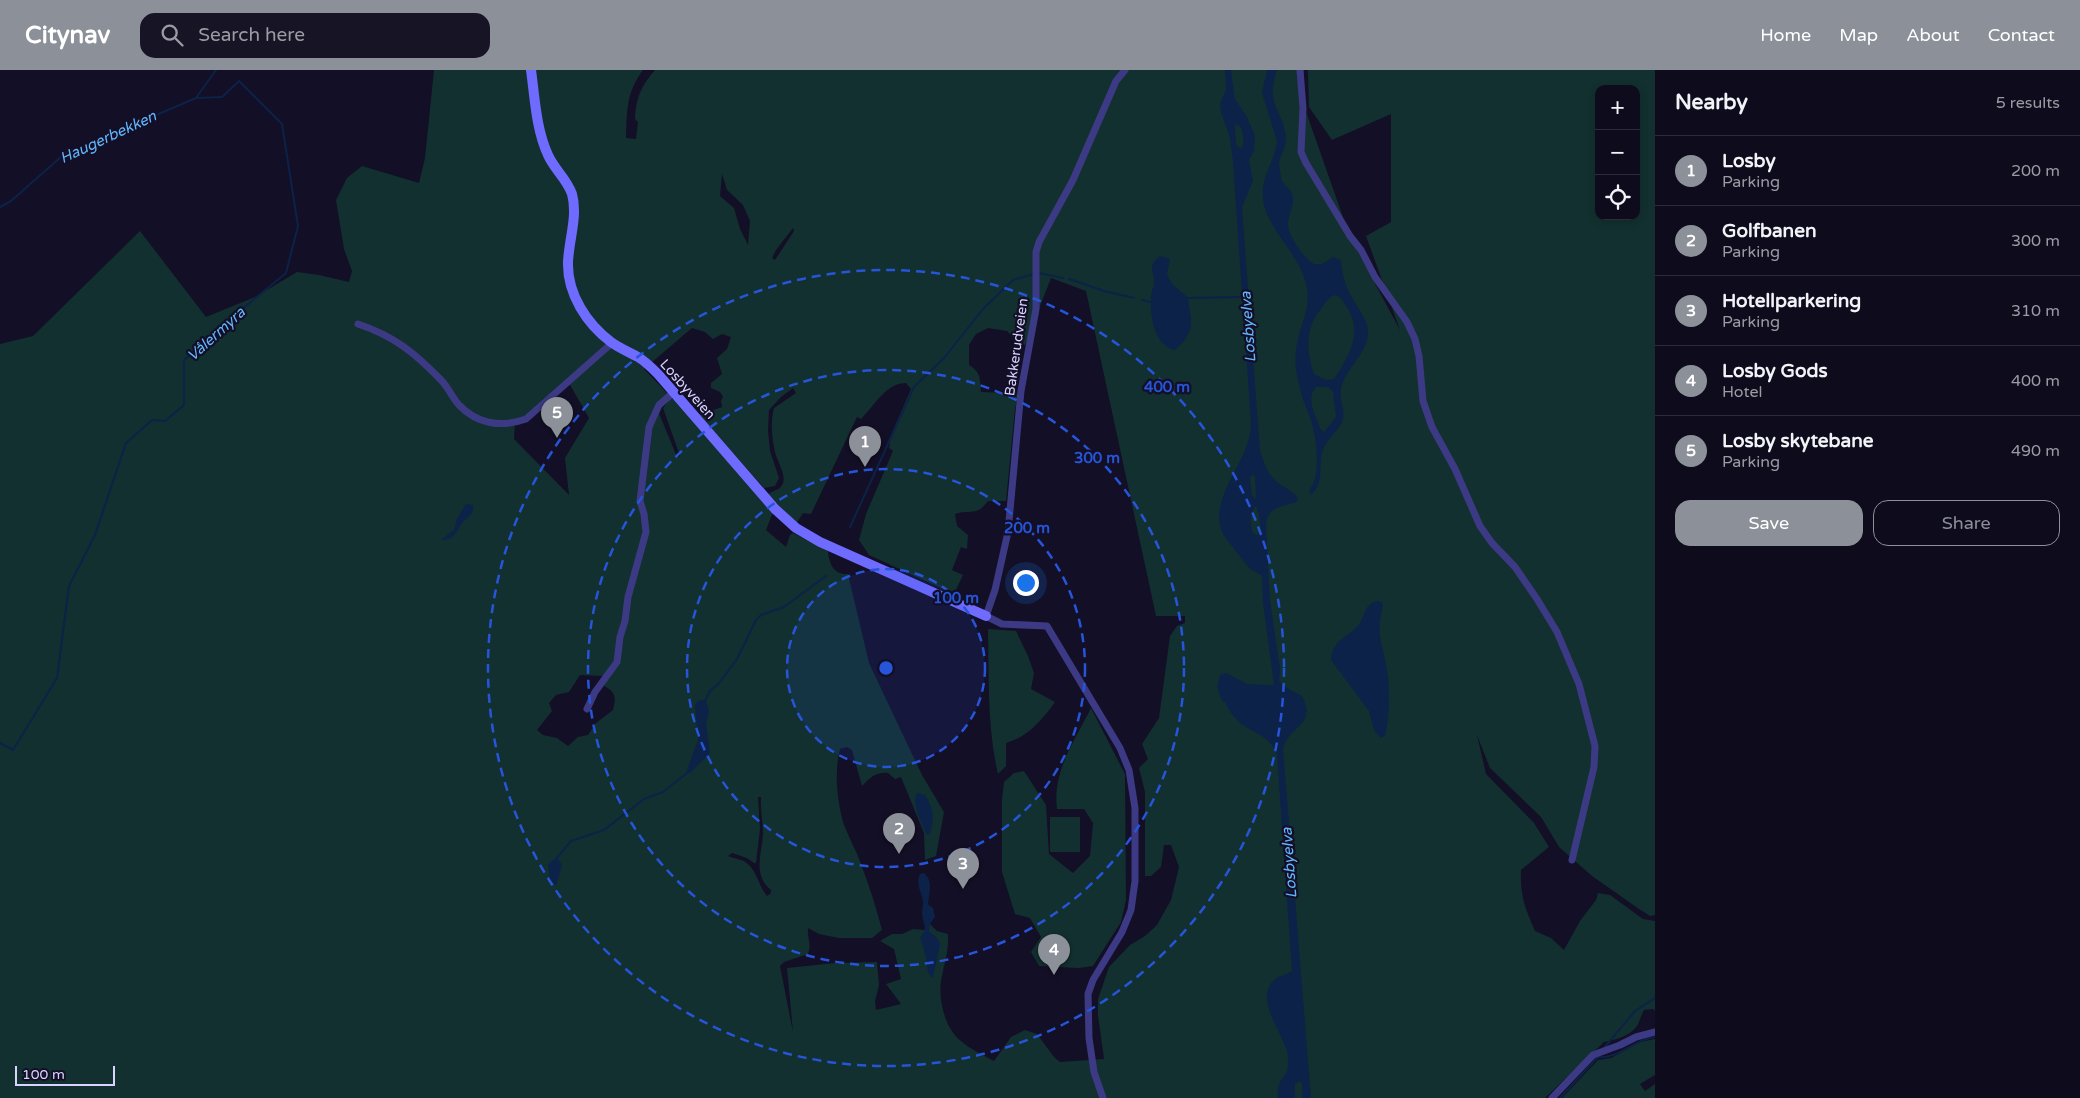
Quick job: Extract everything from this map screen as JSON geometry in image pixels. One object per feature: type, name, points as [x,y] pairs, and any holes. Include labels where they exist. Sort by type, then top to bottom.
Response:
[{"type":"main road","name":"Losbyveien","points":[[531,70],[542,140],[549,158],[568,183],[574,202],[568,262],[569,276],[578,303],[593,326],[612,343],[640,358],[658,374],[775,509],[796,528],[820,542],[986,616]]},
{"type":"street","name":"Bakkerudveien","points":[[986,616],[995,590],[1008,532],[1021,391],[1036,309],[1036,252],[1039,242],[1073,180],[1116,81],[1125,70]]},
{"type":"street","points":[[1300,70],[1303,108],[1301,152],[1344,227],[1407,322],[1415,339],[1419,356],[1423,401],[1432,427],[1455,469],[1480,526],[1492,543],[1516,567],[1537,599],[1557,632],[1579,684],[1595,746],[1594,767],[1572,860]]},
{"type":"street","points":[[358,324],[376,330],[398,342],[442,381],[458,404],[471,414],[483,422],[501,424],[526,420],[612,343]]},
{"type":"street","points":[[587,709],[595,692],[617,662],[628,597],[646,532],[640,501],[649,427],[659,405],[674,392]]},
{"type":"street","points":[[986,616],[1002,624],[1047,626],[1108,727],[1129,770],[1135,808],[1134,897],[1128,920],[1088,994],[1094,1072],[1103,1098]]},
{"type":"street","points":[[1552,1098],[1593,1055],[1620,1046],[1636,1037],[1655,1032]]},
{"type":"green space","points":[[434,70],[643,70],[633,87],[627,111],[626,138],[636,139],[638,122],[635,119],[638,98],[646,81],[655,70],[1304,70],[1304,106],[1350,237],[1400,330],[1366,236],[1391,222],[1391,114],[1332,140],[1309,107],[1308,70],[1655,70],[1655,915],[1650,916],[1592,876],[1559,847],[1541,817],[1490,768],[1477,735],[1486,774],[1534,823],[1549,847],[1521,870],[1521,887],[1524,902],[1535,931],[1551,938],[1564,950],[1580,921],[1596,900],[1598,893],[1610,895],[1643,919],[1655,921],[1655,1011],[1653,1009],[1644,1010],[1634,1029],[1622,1037],[1604,1042],[1545,1098],[0,1098],[0,344],[33,336],[140,231],[206,317],[255,297],[297,272],[349,282],[352,271],[344,249],[336,200],[347,178],[362,166],[419,183],[425,158]],"holes":[[[722,174],[727,190],[743,205],[750,221],[748,245],[740,229],[734,208],[720,196]],[[793,228],[794,231],[775,260],[772,258]],[[1051,278],[1086,291],[1156,616],[1185,616],[1185,623],[1177,626],[1170,636],[1159,718],[1142,744],[1148,759],[1139,768],[1145,792],[1145,876],[1151,876],[1161,867],[1164,845],[1171,845],[1179,867],[1171,900],[1157,925],[1145,936],[1130,945],[1109,967],[1098,999],[1098,1015],[1104,1059],[1060,1062],[1037,1034],[1025,1030],[1011,1037],[994,1061],[965,1044],[950,1028],[941,1002],[940,993],[948,934],[937,931],[930,924],[924,930],[913,929],[902,934],[892,934],[880,941],[894,949],[901,979],[886,984],[901,1004],[876,1010],[875,1001],[879,985],[877,962],[835,963],[787,968],[793,1032],[780,966],[784,962],[808,954],[810,947],[808,928],[819,934],[839,938],[872,938],[882,930],[867,880],[844,825],[838,797],[837,777],[840,749],[847,747],[852,750],[862,786],[880,773],[888,773],[895,779],[901,777],[924,833],[925,860],[936,856],[944,812],[922,775],[869,663],[848,574],[839,573],[833,568],[828,551],[793,533],[790,535],[786,547],[766,530],[773,512],[675,400],[671,398],[663,408],[680,456],[677,457],[656,406],[668,394],[644,369],[692,328],[705,332],[713,339],[722,334],[731,337],[727,349],[717,358],[722,374],[711,383],[711,388],[720,392],[723,397],[721,401],[722,407],[699,415],[764,488],[775,486],[779,478],[770,451],[768,431],[769,410],[793,388],[796,393],[774,408],[773,442],[784,479],[781,487],[768,494],[796,524],[803,513],[811,514],[857,417],[861,419],[886,391],[899,384],[906,383],[911,389],[891,435],[889,448],[893,451],[866,514],[859,540],[869,555],[954,594],[963,575],[952,570],[961,547],[967,549],[968,535],[957,526],[955,514],[977,511],[988,501],[1006,501],[1018,395],[1015,387],[1011,387],[1007,393],[981,392],[978,373],[969,365],[969,345],[976,334],[988,328],[1007,331],[1019,345],[1025,345]],[[569,383],[589,418],[565,458],[569,495],[514,439],[515,420],[526,419]],[[580,675],[602,676],[606,680],[604,686],[613,693],[615,702],[613,710],[596,723],[588,735],[578,737],[568,746],[557,738],[543,735],[537,730],[552,711],[549,703],[556,695],[569,692]],[[758,797],[761,797],[763,834],[760,871],[765,884],[771,890],[771,893],[767,896],[752,868],[744,861],[728,856],[732,853],[756,863],[760,829]]]},
{"type":"green space","points":[[988,629],[1016,631],[1034,673],[1031,689],[1055,702],[1034,727],[1006,743],[1006,766],[998,774],[990,720]]},
{"type":"green space","points":[[1091,708],[1125,774],[1126,900],[1121,922],[1093,966],[1079,968],[1039,966],[1031,952],[1041,937],[1030,918],[1015,914],[1002,872],[1002,800],[1004,782],[1014,773],[1024,771],[1046,805],[1049,854],[1073,873],[1090,856],[1093,823],[1084,809],[1057,809],[1056,795],[1061,769]]},
{"type":"green space","points":[[1050,817],[1080,817],[1080,852],[1050,852]]},
{"type":"green space","points":[[1655,1039],[1655,1075],[1640,1084],[1645,1091],[1655,1084],[1655,1098],[1562,1098],[1598,1060],[1611,1058],[1640,1042]]},
{"type":"water","name":"Losbyelva","points":[[1225,70],[1231,70],[1235,99],[1247,117],[1255,136],[1254,151],[1249,160],[1253,181],[1242,207],[1260,451],[1266,467],[1273,478],[1298,499],[1296,502],[1272,511],[1267,519],[1266,526],[1270,601],[1280,669],[1279,681],[1302,696],[1306,706],[1304,720],[1290,735],[1283,749],[1311,1098],[1302,1098],[1302,1084],[1300,1081],[1295,1084],[1295,1098],[1278,1098],[1278,1086],[1288,1068],[1288,1056],[1268,1007],[1267,998],[1272,982],[1276,978],[1292,971],[1277,755],[1270,742],[1241,724],[1234,717],[1225,702],[1222,701],[1217,687],[1220,675],[1226,673],[1247,684],[1274,685],[1263,603],[1262,576],[1250,568],[1232,546],[1223,534],[1219,520],[1224,493],[1244,452],[1251,424],[1233,162],[1230,138],[1221,112],[1220,103],[1226,90]],"holes":[[[1235,124],[1241,127],[1242,130],[1243,141],[1241,149],[1236,145]],[[1252,475],[1255,476],[1256,499],[1252,496],[1250,479]],[[1256,506],[1261,532],[1257,535],[1253,533],[1251,526],[1251,515]]]},
{"type":"water","points":[[1267,70],[1277,70],[1273,92],[1286,137],[1279,166],[1282,181],[1293,197],[1288,223],[1290,234],[1301,252],[1314,264],[1322,264],[1333,257],[1341,260],[1346,285],[1364,318],[1368,330],[1365,346],[1343,381],[1341,393],[1343,419],[1339,428],[1324,447],[1321,458],[1320,480],[1311,495],[1309,490],[1313,485],[1317,469],[1314,431],[1301,393],[1295,360],[1297,342],[1307,308],[1307,290],[1301,269],[1270,221],[1263,200],[1264,184],[1277,141],[1262,93]],"holes":[[[1335,295],[1342,299],[1351,315],[1354,334],[1349,353],[1340,371],[1334,379],[1326,380],[1314,374],[1309,357],[1308,340],[1316,316],[1327,301]],[[1316,387],[1328,387],[1333,392],[1336,417],[1324,432],[1321,430],[1311,402],[1311,397]]]},
{"type":"water","points":[[1160,256],[1170,259],[1167,274],[1172,284],[1188,298],[1191,328],[1185,340],[1175,350],[1168,347],[1157,336],[1152,320],[1151,297],[1154,280],[1152,266]]},
{"type":"water","points":[[466,504],[473,505],[471,514],[453,536],[446,540],[441,540],[454,530],[457,519]]},
{"type":"water","points":[[1377,601],[1382,602],[1383,606],[1380,640],[1387,670],[1389,695],[1387,728],[1385,736],[1381,738],[1374,730],[1369,711],[1331,660],[1332,652],[1336,645],[1358,625],[1368,606]]},
{"type":"water","points":[[703,700],[706,702],[709,710],[706,724],[710,753],[690,773],[687,773],[698,740],[695,705],[698,701]]},
{"type":"water","points":[[917,793],[925,795],[932,810],[933,820],[929,835],[927,835],[916,808]]},
{"type":"water","points":[[554,859],[558,859],[562,865],[556,886],[550,879],[548,865]]},
{"type":"water","points":[[924,873],[930,884],[928,904],[933,908],[935,917],[930,924],[929,931],[938,939],[940,945],[933,977],[928,972],[920,937],[925,926],[922,915],[923,902],[918,882],[920,874]]},
{"type":"waterway","name":"Haugerbekken","points":[[0,207],[11,201],[63,155],[196,98],[216,70]]},
{"type":"waterway","name":"Vålermyra","points":[[0,743],[13,750],[57,678],[69,586],[95,535],[126,443],[152,420],[165,421],[184,405],[184,360],[286,273],[298,226],[282,124],[239,81],[222,97],[196,98]]},
{"type":"waterway","points":[[1039,273],[1063,278]]},
{"type":"waterway","points":[[850,527],[914,387],[944,358],[983,309],[1013,280],[1034,274]]},
{"type":"waterway","points":[[1069,279],[1104,291],[1134,298]]},
{"type":"waterway","name":"Losbyelva","points":[[1188,298],[1243,297]]},
{"type":"waterway","points":[[1142,300],[1151,302]]},
{"type":"waterway","points":[[705,701],[710,691],[719,683],[737,659],[756,620],[761,615],[784,607],[826,576]]},
{"type":"waterway","points":[[556,859],[571,841],[604,830],[644,799],[663,792],[687,773]]},
{"type":"waterway","points":[[1604,1048],[1635,1011],[1655,998]]},
{"type":"waterway","points":[[1597,1057],[1619,1053],[1640,1041],[1655,1037]]},
{"type":"waterway","points":[[1560,1098],[1597,1058]]},
{"type":"place","name":"Losby skytebane","points":[[557,438]]},
{"type":"place","name":"Losby","points":[[865,467]]},
{"type":"place","name":"Golfbanen","points":[[899,854]]},
{"type":"place","name":"Hotellparkering","points":[[963,889]]},
{"type":"place","name":"Losby Gods","points":[[1054,975]]}]
